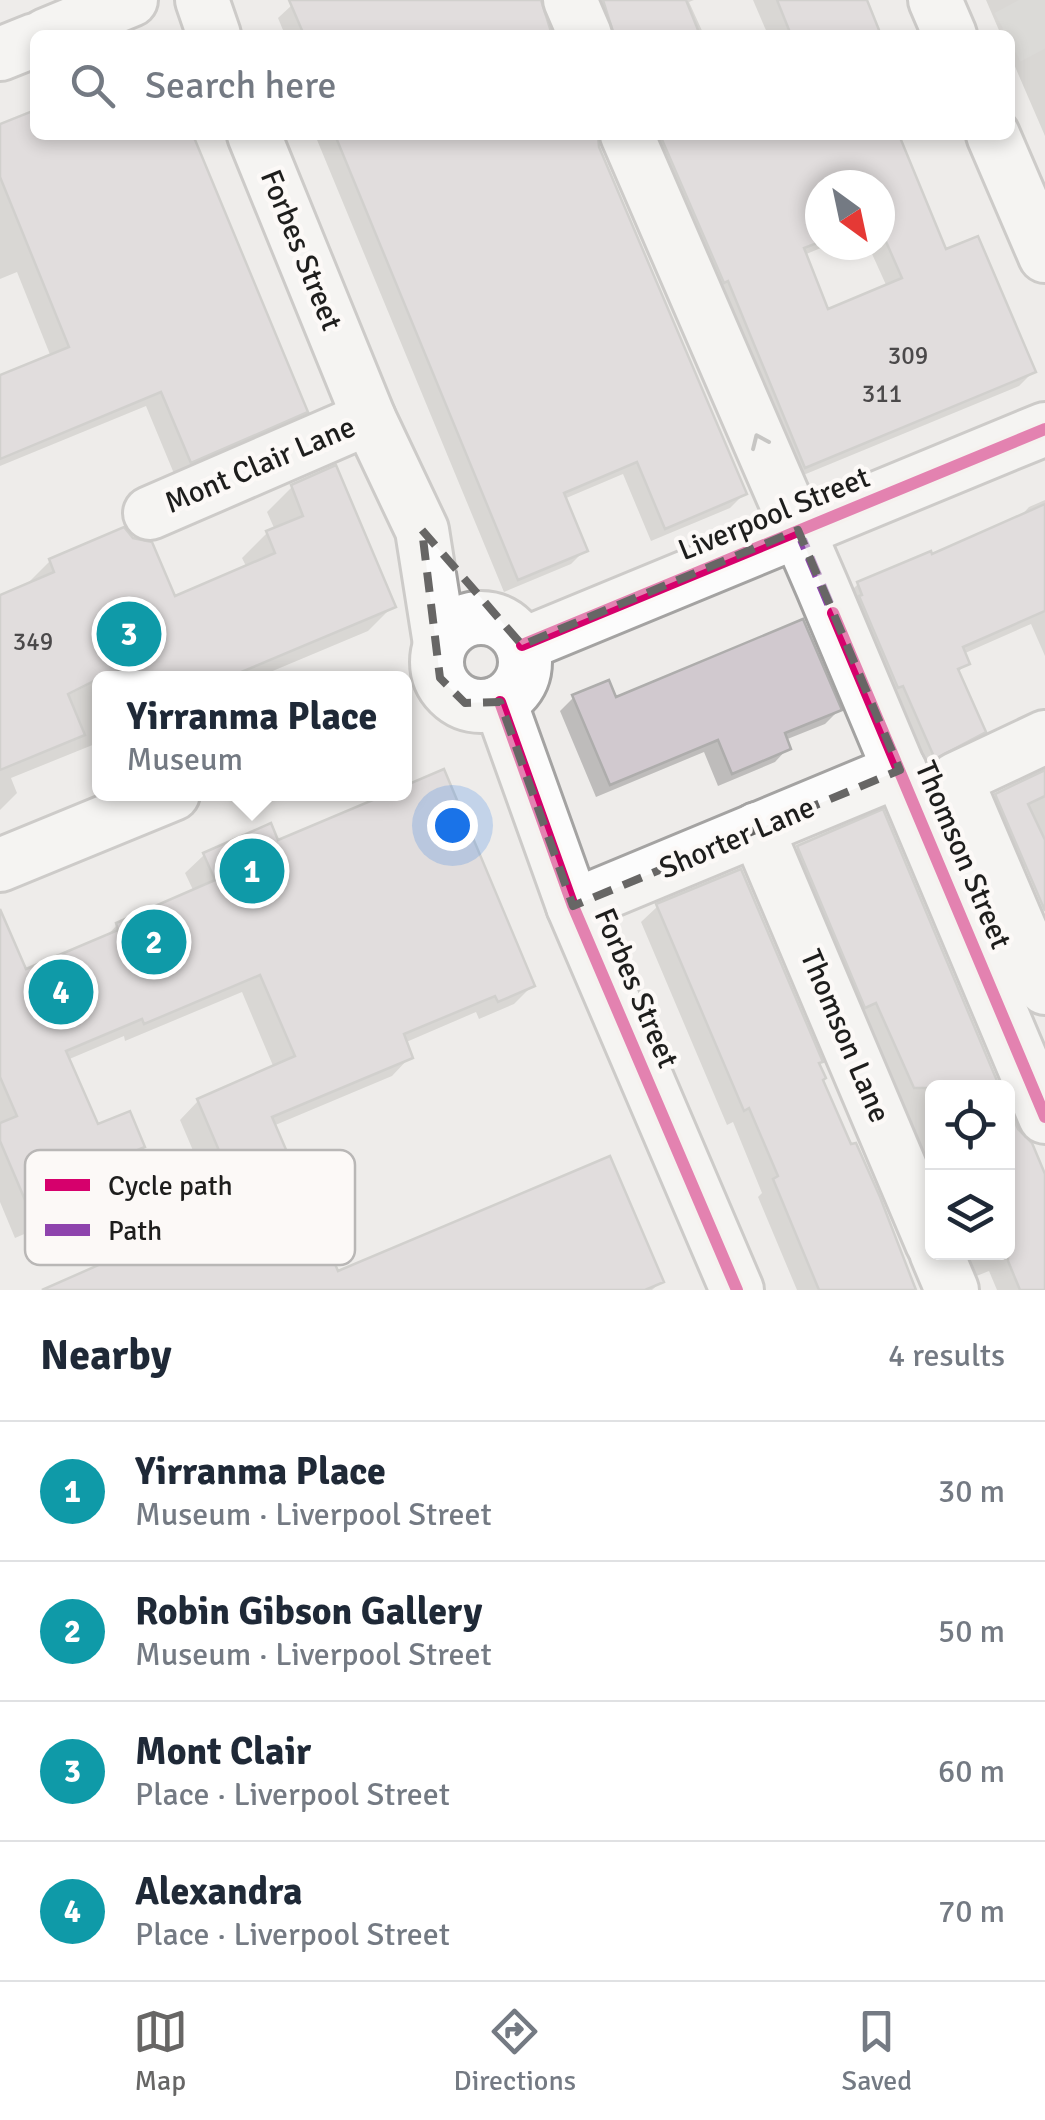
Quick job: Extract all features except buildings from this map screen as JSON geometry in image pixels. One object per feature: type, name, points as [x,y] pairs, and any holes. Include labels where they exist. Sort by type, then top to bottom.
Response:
[{"type":"street","points":[[58,30],[131,0]]},
{"type":"street","points":[[202,0],[212,30]]},
{"type":"street","points":[[570,0],[583,30]]},
{"type":"street","points":[[935,0],[948,30]]},
{"type":"street","points":[[0,54],[30,42]]},
{"type":"street","name":"Forbes Street","points":[[256,140],[369,418],[422,530],[512,634]]},
{"type":"street","points":[[629,140],[798,530]]},
{"type":"street","points":[[995,140],[1045,256]]},
{"type":"street","name":"Mont Clair Lane","points":[[150,513],[369,418]]},
{"type":"street","name":"Liverpool Street","points":[[512,634],[798,530],[1045,428]]},
{"type":"street","name":"Forbes Street","points":[[422,530],[428,672]]},
{"type":"street","name":"Thomson Street","points":[[798,530],[1045,1116]]},
{"type":"street","points":[[489,618],[512,634],[526,661],[514,692],[500,702],[483,706],[465,703],[428,672],[460,623],[489,618]]},
{"type":"street","name":"Forbes Street","points":[[500,702],[573,906],[737,1290]]},
{"type":"street","points":[[1045,738],[956,779],[1045,988]]},
{"type":"street","name":"Shorter Lane","points":[[573,906],[900,770]]},
{"type":"street","points":[[0,866],[156,801]]},
{"type":"street","name":"Thomson Lane","points":[[757,830],[925,1227]]},
{"type":"street","points":[[939,1260],[952,1290]]},
{"type":"highlighted area","points":[[422,530],[522,645],[798,530],[900,770],[573,906],[500,702],[465,703],[440,678]]},
{"type":"tunnel","points":[[1019,0],[1045,49]]},
{"type":"marked path","points":[[798,530],[833,613]]},
{"type":"cycle path","points":[[522,645],[1045,429]]},
{"type":"cycle path","points":[[833,613],[1045,1117]]},
{"type":"cycle path","points":[[500,702],[573,906],[737,1290]]},
{"type":"place","name":"Mont Clair","points":[[129,634]]},
{"type":"place","name":"Yirranma Place","points":[[252,871]]},
{"type":"place","name":"Robin Gibson Gallery","points":[[154,942]]},
{"type":"place","name":"Alexandra","points":[[61,992]]}]
